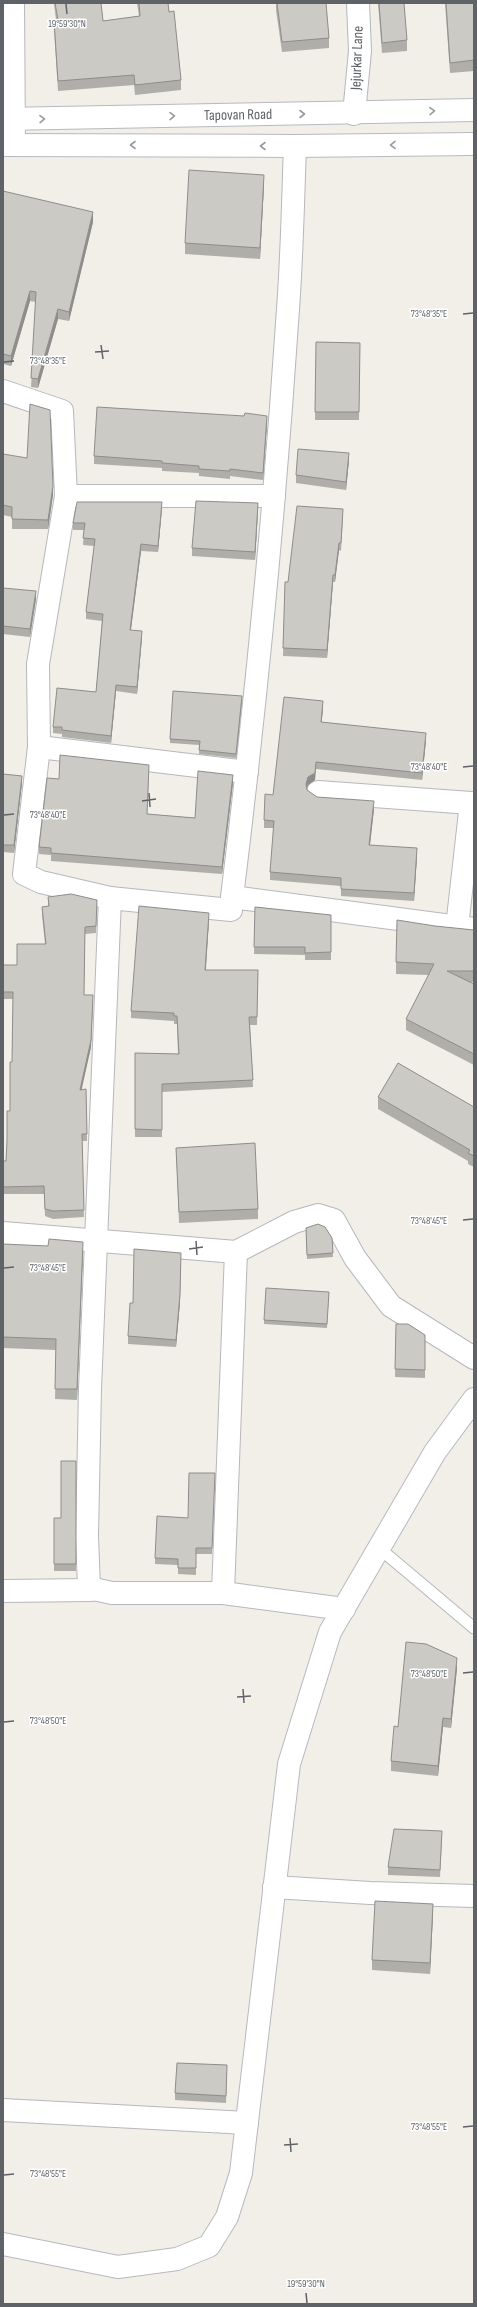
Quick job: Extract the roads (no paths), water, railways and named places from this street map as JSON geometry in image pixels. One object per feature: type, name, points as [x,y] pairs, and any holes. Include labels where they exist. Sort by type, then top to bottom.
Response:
[{"type":"street","points":[[13,3],[8,145],[295,146],[474,144]]},
{"type":"street","name":"Jejurkar Lane","points":[[354,114],[360,51],[358,3]]},
{"type":"street","name":"Tapovan Road","points":[[9,120],[354,114],[474,110]]},
{"type":"street","points":[[3,391],[62,411],[66,496],[38,664],[39,747],[24,874],[41,882],[110,898],[231,910],[247,772],[274,496],[288,307],[295,146]]},
{"type":"street","points":[[66,496],[274,496]]},
{"type":"street","points":[[39,747],[247,772]]},
{"type":"street","points":[[232,897],[466,928],[471,803],[318,792]]},
{"type":"street","points":[[91,1590],[89,1588],[87,1536],[96,1240],[110,898]]},
{"type":"street","points":[[3,1233],[236,1252],[294,1222],[318,1215],[334,1220],[355,1258],[391,1306],[474,1358]]},
{"type":"street","points":[[223,1593],[236,1252]]},
{"type":"street","points":[[3,2244],[118,2267],[177,2259],[209,2246],[227,2217],[241,2172],[289,1764],[330,1632],[435,1452],[474,1399]]},
{"type":"street","points":[[3,1591],[91,1590],[112,1592],[223,1593],[344,1609]]},
{"type":"street","points":[[274,1887],[370,1893],[474,1896]]},
{"type":"street","points":[[3,2110],[247,2123]]},
{"type":"lane","points":[[379,1548],[474,1628]]}]
